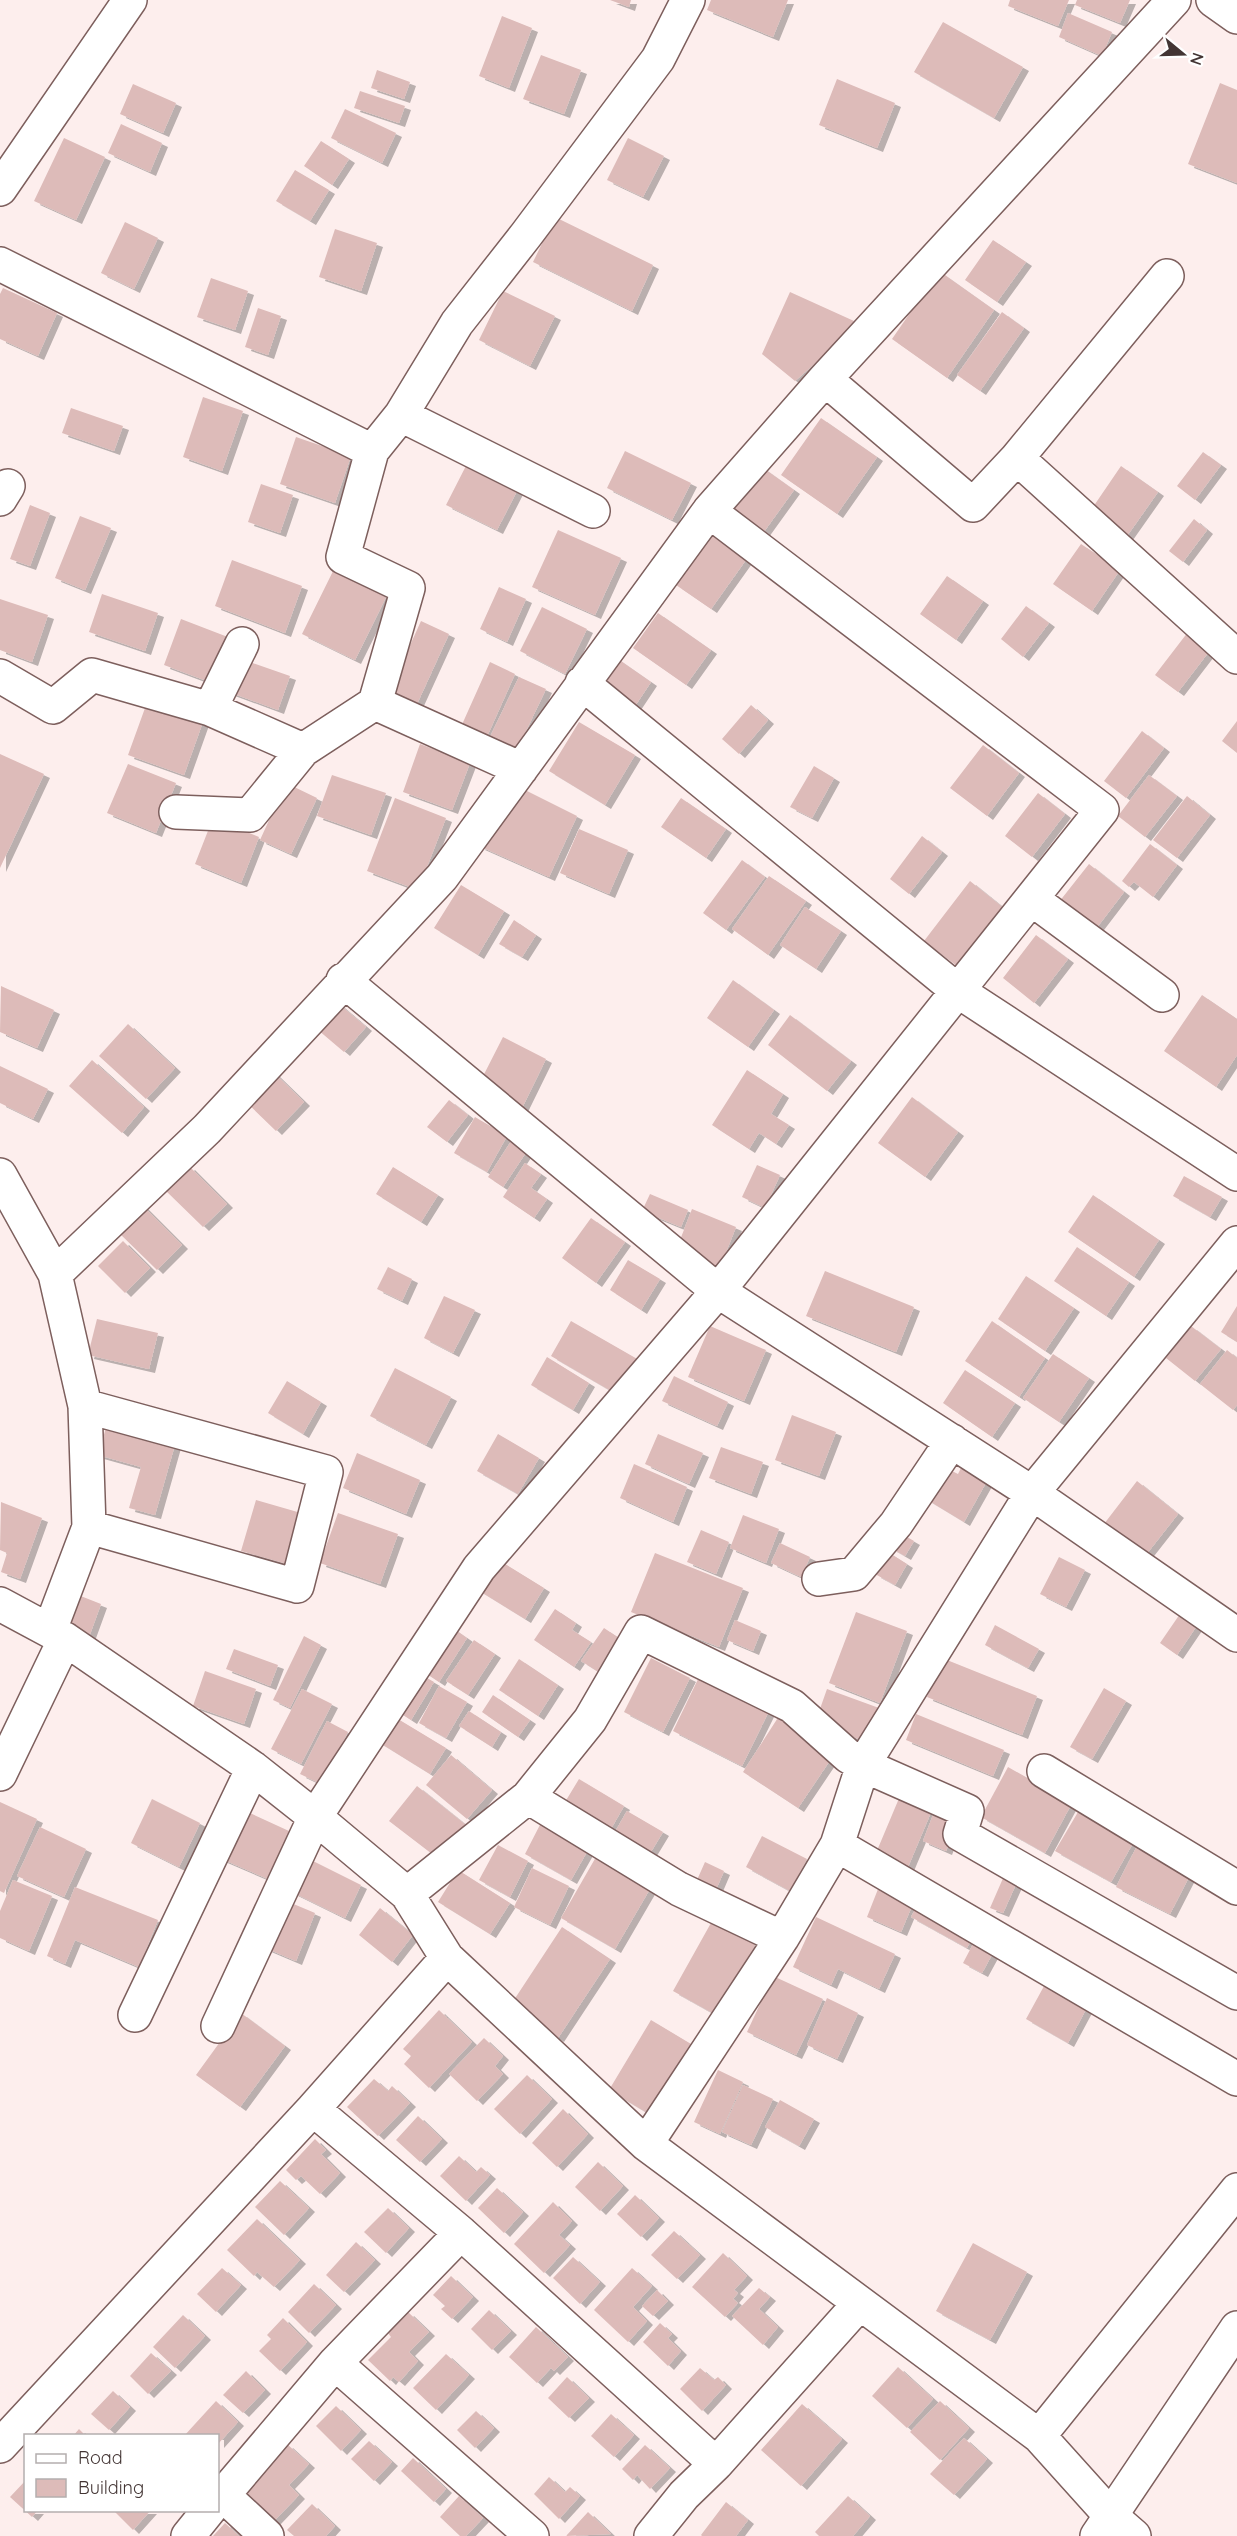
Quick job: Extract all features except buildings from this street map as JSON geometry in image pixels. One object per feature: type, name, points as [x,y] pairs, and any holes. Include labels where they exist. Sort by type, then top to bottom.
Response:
[{"type":"street","points":[[0,188],[130,0]]},
{"type":"street","points":[[176,812],[250,815],[303,750],[375,703],[408,588],[343,557],[372,451],[401,415],[457,323],[658,59],[688,0]]},
{"type":"street","points":[[55,1274],[207,1129],[343,980],[442,877],[708,511],[825,379],[1174,0]]},
{"type":"street","points":[[1213,0],[1237,16]]},
{"type":"street","points":[[0,264],[372,451]]},
{"type":"street","points":[[825,379],[973,505],[1017,458],[1167,276]]},
{"type":"street","points":[[401,415],[593,511]]},
{"type":"street","points":[[1017,458],[1237,657]]},
{"type":"street","points":[[218,2026],[315,1816],[479,1568],[718,1291],[1033,900],[1102,810],[708,511]]},
{"type":"street","points":[[210,709],[242,644]]},
{"type":"street","points":[[0,676],[52,707],[92,675],[210,709],[303,750]]},
{"type":"street","points":[[582,683],[958,991],[1237,1174]]},
{"type":"street","points":[[375,703],[521,769]]},
{"type":"street","points":[[1033,900],[1162,995]]},
{"type":"street","points":[[343,980],[718,1291],[1032,1493],[1237,1635]]},
{"type":"street","points":[[0,1175],[55,1274],[85,1406],[90,1527],[57,1635],[0,1774]]},
{"type":"street","points":[[646,2144],[782,1938],[837,1845],[863,1765],[1032,1493],[1237,1243]]},
{"type":"street","points":[[85,1406],[326,1472],[297,1586],[90,1527]]},
{"type":"street","points":[[819,1579],[854,1574],[896,1524],[952,1441]]},
{"type":"street","points":[[0,1605],[57,1635],[253,1768],[315,1816],[406,1894],[447,1958],[646,2144],[1039,2436],[1114,2530],[1237,2328]]},
{"type":"street","points":[[406,1894],[528,1797],[590,1720],[641,1632],[792,1706],[848,1756],[863,1765],[967,1811],[960,1834],[1237,1993]]},
{"type":"street","points":[[135,2015],[253,1768]]},
{"type":"street","points":[[1044,1771],[1237,1888]]},
{"type":"street","points":[[528,1797],[679,1889],[782,1938]]},
{"type":"street","points":[[837,1845],[1237,2079]]},
{"type":"street","points":[[0,2446],[313,2109],[447,1958]]},
{"type":"street","points":[[313,2109],[461,2233],[716,2464]]},
{"type":"street","points":[[1039,2436],[1237,2190]]},
{"type":"street","points":[[219,2500],[335,2362],[461,2233]]},
{"type":"street","points":[[651,2536],[684,2495],[716,2464],[860,2303]]},
{"type":"street","points":[[335,2362],[532,2536]]},
{"type":"street","points":[[219,2503],[267,2536]]},
{"type":"street","points":[[188,2536],[208,2512]]}]
